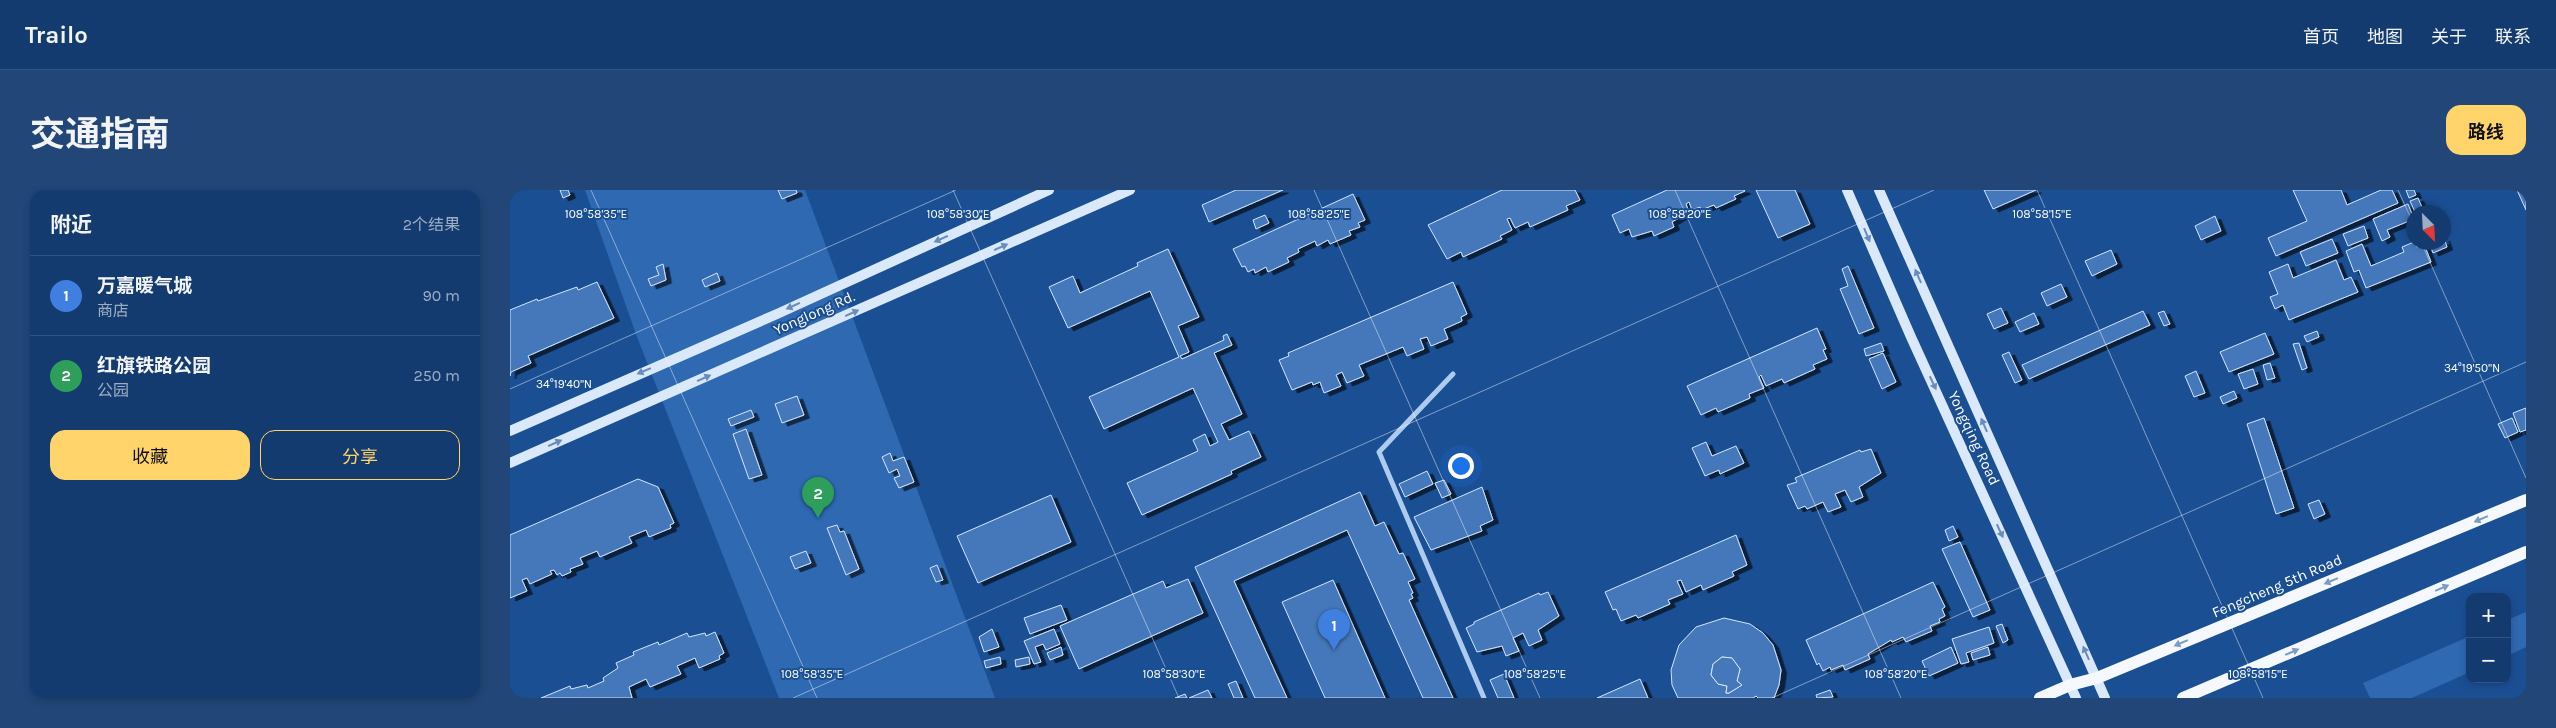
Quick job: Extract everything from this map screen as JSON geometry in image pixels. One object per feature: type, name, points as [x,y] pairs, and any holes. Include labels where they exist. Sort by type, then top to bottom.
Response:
[{"type":"main road","name":"Fengcheng 5th Road","points":[[2040,698],[2070,685],[2097,678],[2526,500]]},
{"type":"main road","points":[[2183,698],[2526,552]]},
{"type":"street","name":"Yonglong Rd.","points":[[510,431],[777,314],[1049,190]]},
{"type":"street","name":"Yonglong Rd.","points":[[510,463],[1130,190]]},
{"type":"street","name":"Yongqing Road","points":[[1848,190],[1911,336],[2076,698]]},
{"type":"street","name":"Yongqing Road","points":[[1879,190],[2105,698]]},
{"type":"street","points":[[1453,374],[1379,452],[1484,698]]},
{"type":"shaded area","points":[[585,190],[805,190],[995,698],[779,698],[637,337]]},
{"type":"shaded area","points":[[2526,612],[2526,647],[2511,654],[2511,638],[2511,618]]},
{"type":"shaded area","points":[[2466,638],[2466,674],[2412,698],[2370,698],[2363,683]]},
{"type":"building","points":[[560,190],[568,190],[570,195],[563,198]]},
{"type":"building","points":[[778,190],[796,190],[797,193],[782,199]]},
{"type":"building","points":[[1236,190],[1283,190],[1209,222],[1202,205]]},
{"type":"building","points":[[1502,190],[1575,190],[1580,200],[1566,206],[1568,210],[1530,227],[1528,222],[1515,228],[1510,218],[1507,219],[1512,230],[1500,236],[1502,239],[1463,257],[1461,252],[1447,259],[1428,225]]},
{"type":"building","points":[[1667,190],[1745,191],[1734,196],[1736,199],[1716,208],[1714,205],[1701,210],[1700,207],[1692,210],[1689,202],[1686,204],[1689,212],[1672,222],[1674,227],[1654,236],[1652,231],[1632,237],[1629,229],[1620,233],[1612,215]]},
{"type":"building","points":[[1756,190],[1795,190],[1810,224],[1778,238]]},
{"type":"building","points":[[1984,190],[2036,190],[1993,209]]},
{"type":"building","points":[[2293,190],[2341,190],[2347,205],[2381,190],[2392,190],[2398,203],[2276,256],[2268,238],[2307,221]]},
{"type":"building","points":[[2406,190],[2414,190],[2416,195],[2409,198]]},
{"type":"building","points":[[2517,190],[2526,190],[2526,210]]},
{"type":"building","points":[[1353,194],[1365,220],[1358,223],[1360,227],[1349,231],[1351,235],[1330,244],[1328,240],[1317,246],[1315,241],[1298,249],[1299,252],[1287,258],[1289,262],[1268,272],[1266,267],[1255,273],[1254,269],[1248,272],[1245,266],[1242,267],[1233,249]]},
{"type":"building","points":[[2418,198],[2421,205],[2412,205],[2410,201]]},
{"type":"building","points":[[2408,204],[2406,205],[2406,222],[2387,230],[2390,237],[2382,241],[2373,219]]},
{"type":"building","points":[[1265,215],[1269,223],[1256,229],[1253,220]]},
{"type":"building","points":[[2215,216],[2221,231],[2201,240],[2195,226]]},
{"type":"building","points":[[2364,226],[2368,238],[2348,246],[2343,234]]},
{"type":"building","points":[[2332,239],[2338,253],[2306,266],[2300,252]]},
{"type":"building","points":[[2362,244],[2371,266],[2404,252],[2402,247],[2406,245],[2406,250],[2426,250],[2431,262],[2366,288],[2359,270],[2354,272],[2346,251]]},
{"type":"building","points":[[1168,249],[1199,317],[1178,326],[1189,352],[1180,356],[1182,359],[1224,340],[1223,336],[1227,334],[1232,345],[1214,353],[1242,414],[1221,424],[1229,440],[1249,431],[1261,457],[1231,471],[1232,474],[1142,515],[1127,483],[1198,451],[1193,440],[1205,434],[1210,446],[1218,442],[1193,388],[1104,429],[1089,397],[1179,357],[1150,291],[1068,328],[1049,287],[1073,276],[1080,293],[1138,266],[1137,263]]},
{"type":"building","points":[[2111,250],[2117,264],[2092,276],[2085,261]]},
{"type":"building","points":[[2336,260],[2344,280],[2351,277],[2358,292],[2289,320],[2283,305],[2275,309],[2270,297],[2278,294],[2269,272],[2288,264],[2293,278]]},
{"type":"building","points":[[663,264],[666,280],[651,286],[648,279],[659,275],[656,267]]},
{"type":"building","points":[[1848,266],[1874,328],[1859,334],[1840,289],[1848,286],[1842,269]]},
{"type":"building","points":[[717,273],[720,281],[705,287],[702,280]]},
{"type":"building","points":[[597,282],[614,318],[528,356],[531,363],[511,372],[510,376],[510,310],[537,299],[538,301],[577,287],[578,290]]},
{"type":"building","points":[[1453,282],[1467,314],[1461,317],[1462,321],[1444,329],[1448,339],[1431,346],[1427,337],[1420,339],[1424,349],[1407,356],[1403,347],[1359,365],[1364,376],[1347,383],[1342,372],[1336,375],[1341,386],[1324,393],[1320,382],[1313,385],[1312,382],[1292,390],[1279,360],[1289,356],[1288,353]]},
{"type":"building","points":[[2061,284],[2067,297],[2047,306],[2041,293]]},
{"type":"building","points":[[2001,308],[2008,323],[1994,329],[1987,314]]},
{"type":"building","points":[[2143,311],[2150,325],[2029,379],[2022,365]]},
{"type":"building","points":[[2164,311],[2170,324],[2164,326],[2158,313]]},
{"type":"building","points":[[2034,313],[2039,324],[2020,332],[2015,322]]},
{"type":"building","points":[[1817,328],[1826,349],[1823,350],[1827,359],[1813,365],[1815,369],[1784,383],[1782,379],[1766,386],[1761,375],[1759,377],[1764,388],[1749,394],[1750,398],[1718,412],[1716,408],[1701,415],[1687,386]]},
{"type":"building","points":[[2317,331],[2319,337],[2307,342],[2304,336]]},
{"type":"building","points":[[2265,333],[2274,354],[2229,372],[2220,352]]},
{"type":"building","points":[[1881,343],[1884,351],[1866,356],[1864,349]]},
{"type":"building","points":[[2299,343],[2307,368],[2302,370],[2293,344]]},
{"type":"building","points":[[2009,352],[2022,380],[2015,383],[2002,355]]},
{"type":"building","points":[[1883,353],[1896,382],[1882,389],[1869,359]]},
{"type":"building","points":[[2270,363],[2275,378],[2267,380],[2263,365]]},
{"type":"building","points":[[2253,369],[2258,384],[2244,389],[2238,374]]},
{"type":"building","points":[[2196,371],[2205,393],[2194,397],[2185,376]]},
{"type":"building","points":[[2234,391],[2237,398],[2223,404],[2220,397]]},
{"type":"building","points":[[797,396],[804,415],[782,423],[775,404]]},
{"type":"building","points":[[2526,408],[2526,430],[2520,432],[2513,413]]},
{"type":"building","points":[[751,410],[754,417],[731,426],[728,419]]},
{"type":"building","points":[[2264,418],[2294,508],[2276,514],[2247,424]]},
{"type":"building","points":[[2512,418],[2518,432],[2505,438],[2498,424]]},
{"type":"building","points":[[746,429],[762,475],[749,479],[733,434]]},
{"type":"building","points":[[1706,442],[1712,456],[1736,446],[1744,463],[1720,474],[1719,470],[1705,476],[1692,448]]},
{"type":"building","points":[[1871,449],[1881,473],[1859,487],[1863,497],[1851,502],[1845,490],[1835,494],[1841,507],[1828,512],[1823,502],[1807,509],[1805,506],[1798,509],[1787,485],[1797,482],[1795,478],[1860,450],[1861,452]]},
{"type":"building","points":[[890,453],[893,461],[904,457],[914,482],[899,488],[894,478],[900,476],[897,469],[889,473],[882,457]]},
{"type":"building","points":[[1427,471],[1433,484],[1405,497],[1399,484]]},
{"type":"building","points":[[638,479],[658,487],[674,523],[670,525],[671,528],[649,537],[646,530],[629,537],[632,543],[600,557],[597,551],[580,558],[583,564],[570,569],[571,572],[562,576],[560,573],[557,575],[554,570],[550,571],[552,574],[530,584],[527,578],[522,580],[527,591],[510,598],[510,535]]},
{"type":"building","points":[[1444,480],[1451,494],[1442,498],[1435,483]]},
{"type":"building","points":[[1482,487],[1493,520],[1480,526],[1482,531],[1431,550],[1414,517]]},
{"type":"building","points":[[1360,492],[1375,526],[1384,522],[1399,554],[1403,553],[1415,579],[1408,582],[1413,593],[1411,594],[1413,598],[1409,600],[1453,698],[1423,698],[1347,530],[1234,581],[1287,698],[1255,698],[1195,567]]},
{"type":"building","points":[[1051,495],[1071,542],[978,583],[957,536]]},
{"type":"building","points":[[2319,500],[2325,514],[2314,519],[2308,504]]},
{"type":"building","points":[[837,525],[840,532],[844,531],[859,569],[846,575],[827,528]]},
{"type":"building","points":[[1953,526],[1958,537],[1949,541],[1945,530]]},
{"type":"building","points":[[1736,535],[1747,565],[1732,572],[1734,576],[1703,590],[1701,585],[1686,592],[1681,580],[1677,581],[1683,594],[1668,600],[1670,604],[1638,618],[1636,615],[1621,621],[1616,609],[1613,610],[1605,592]]},
{"type":"building","points":[[1960,542],[1990,610],[1973,617],[1942,549]]},
{"type":"building","points":[[806,551],[811,563],[795,569],[790,557]]},
{"type":"building","points":[[937,565],[943,580],[936,582],[930,568]]},
{"type":"building","points":[[1188,579],[1203,613],[1079,669],[1060,626],[1163,581],[1166,588]]},
{"type":"building","points":[[1333,580],[1385,698],[1325,698],[1282,602]]},
{"type":"building","points":[[1933,582],[1945,607],[1942,609],[1945,616],[1939,619],[1940,622],[1930,626],[1932,631],[1906,642],[1903,637],[1892,642],[1891,640],[1868,654],[1870,659],[1845,670],[1843,665],[1831,670],[1830,667],[1823,671],[1819,663],[1817,665],[1806,640]]},
{"type":"building","points":[[1548,592],[1559,616],[1538,630],[1542,640],[1529,646],[1523,633],[1513,638],[1519,651],[1506,656],[1502,646],[1477,652],[1466,628],[1474,624],[1474,622],[1539,593],[1540,595]]},
{"type":"building","points":[[1061,605],[1067,620],[1030,634],[1024,618]]},
{"type":"building","points":[[1724,618],[1750,624],[1763,633],[1773,645],[1781,670],[1779,685],[1774,698],[1758,698],[1756,696],[1753,698],[1678,698],[1672,685],[1671,670],[1679,645],[1696,627]],"holes":[[[1722,657],[1732,658],[1740,669],[1737,681],[1742,685],[1726,693],[1727,686],[1718,684],[1711,675],[1713,664]]]},
{"type":"building","points":[[2002,624],[2008,640],[2003,643],[1996,626]]},
{"type":"building","points":[[1989,627],[1994,643],[1966,653],[1969,662],[1961,664],[1952,639]]},
{"type":"building","points":[[992,629],[999,647],[984,652],[979,637]]},
{"type":"building","points":[[1054,629],[1060,644],[1046,650],[1043,644],[1035,647],[1041,662],[1034,664],[1024,641]]},
{"type":"building","points":[[715,632],[724,653],[719,656],[720,659],[699,668],[695,658],[677,666],[681,674],[650,687],[646,679],[629,687],[632,698],[541,698],[570,686],[571,689],[587,685],[588,688],[604,681],[603,678],[618,668],[616,663],[634,655],[633,652],[658,642],[659,645],[687,633],[689,637],[705,633],[706,636]]},
{"type":"building","points":[[1061,647],[1063,655],[1050,660],[1047,653]]},
{"type":"building","points":[[1951,647],[1958,663],[1929,676],[1922,661]]},
{"type":"building","points":[[1988,647],[1990,655],[1973,660],[1971,653]]},
{"type":"building","points":[[1000,657],[1001,664],[986,668],[984,661]]},
{"type":"building","points":[[1029,657],[1030,664],[1016,667],[1015,660]]},
{"type":"building","points":[[1722,657],[1732,658],[1740,669],[1737,681],[1742,685],[1729,693],[1726,693],[1727,686],[1718,684],[1711,675],[1713,664]]},
{"type":"building","points":[[1504,674],[1514,698],[1498,698],[1490,680]]},
{"type":"building","points":[[1640,679],[1648,698],[1597,698]]},
{"type":"building","points":[[1236,681],[1243,698],[1234,698],[1228,684]]},
{"type":"building","points":[[1208,690],[1212,698],[1189,698]]},
{"type":"building","points":[[1830,690],[1833,697],[1817,698],[1816,695]]},
{"type":"building","points":[[1185,694],[1187,698],[1175,698]]},
{"type":"place","name":"红旗铁路公园","points":[[818,518]]},
{"type":"place","name":"万嘉暖气城","points":[[1334,650]]}]
